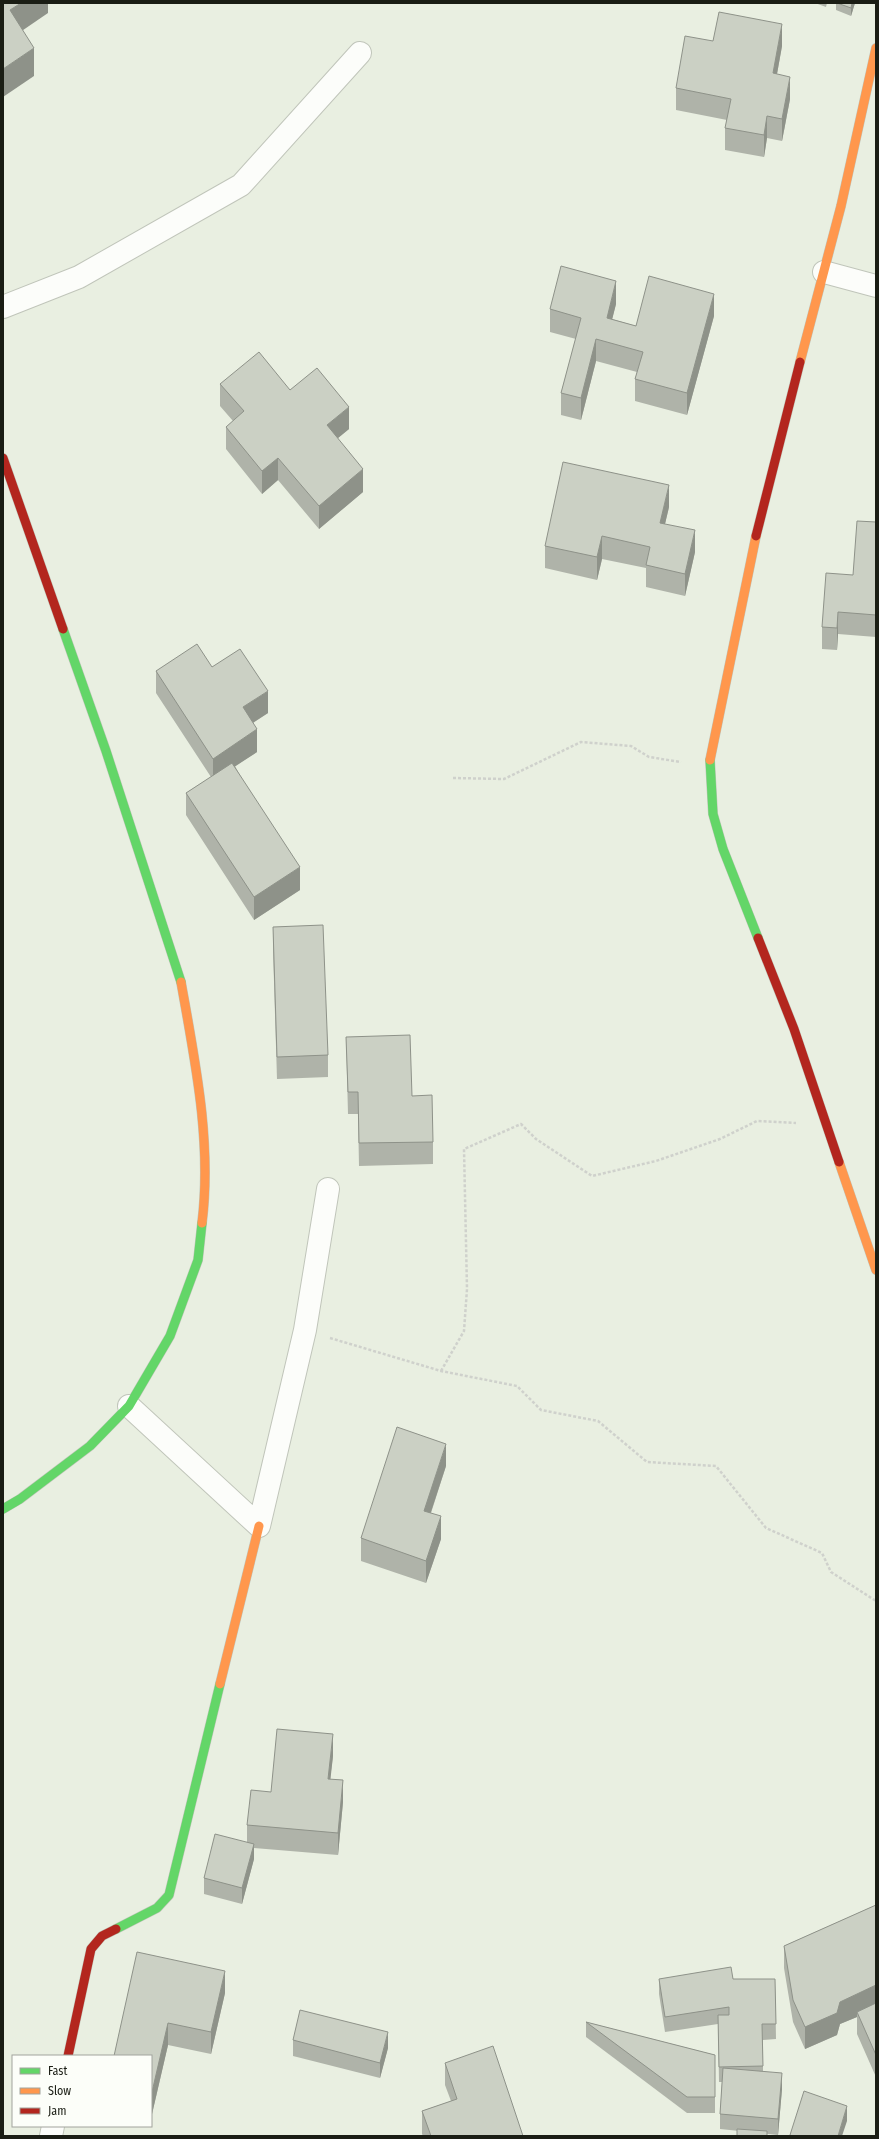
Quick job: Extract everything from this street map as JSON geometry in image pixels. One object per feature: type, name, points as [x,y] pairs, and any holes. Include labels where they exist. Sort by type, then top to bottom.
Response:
[{"type":"street","points":[[876,48],[841,206],[759,520],[710,764],[713,814],[723,849],[794,1029],[876,1270]]},
{"type":"street","points":[[3,307],[79,277],[242,185],[360,53]]},
{"type":"street","points":[[824,272],[876,286]]},
{"type":"street","points":[[3,458],[106,751],[181,981],[200,1090],[206,1191],[198,1260],[170,1336],[129,1406],[90,1446],[20,1499],[3,1509]]},
{"type":"street","points":[[68,2055],[91,1949],[102,1936],[157,1908],[169,1895],[305,1330],[328,1189]]},
{"type":"street","points":[[129,1406],[259,1526]]},
{"type":"path","points":[[453,778],[504,779],[581,742],[631,746],[649,757],[710,764]]},
{"type":"path","points":[[441,1370],[464,1331],[466,1289],[464,1149],[521,1124],[536,1139],[592,1176],[656,1161],[720,1139],[757,1121],[827,1123]]},
{"type":"path","points":[[305,1330],[441,1370],[517,1386],[541,1410],[598,1421],[647,1462],[716,1466],[766,1528],[822,1552],[831,1572],[876,1601]]},
{"type":"building","points":[[3,3],[21,3],[10,10],[34,48],[3,69]]},
{"type":"building","points":[[837,3],[852,3],[851,8]]},
{"type":"building","points":[[719,12],[782,24],[773,73],[790,77],[782,119],[767,116],[764,135],[725,128],[731,99],[676,88],[685,36],[713,41]]},
{"type":"building","points":[[561,266],[616,281],[607,318],[636,326],[649,276],[714,294],[687,393],[635,379],[643,352],[596,339],[581,398],[561,393],[581,318],[550,309]]},
{"type":"building","points":[[259,352],[290,390],[317,368],[349,407],[327,425],[363,469],[319,506],[278,458],[262,471],[226,427],[244,411],[220,384]]},
{"type":"building","points":[[563,462],[669,485],[660,523],[695,530],[685,574],[646,565],[650,547],[602,536],[597,557],[545,546]]},
{"type":"building","points":[[857,521],[876,522],[876,615],[838,612],[837,628],[822,627],[826,573],[853,575]]},
{"type":"building","points":[[197,644],[212,667],[240,649],[268,691],[243,707],[257,729],[213,759],[156,671]]},
{"type":"building","points":[[232,763],[300,867],[254,897],[186,793]]},
{"type":"building","points":[[323,925],[328,1055],[277,1057],[273,927]]},
{"type":"building","points":[[410,1035],[412,1096],[432,1095],[433,1142],[359,1143],[358,1092],[348,1092],[346,1037]]},
{"type":"building","points":[[397,1427],[446,1444],[424,1511],[441,1516],[426,1561],[361,1538]]},
{"type":"building","points":[[277,1729],[333,1734],[328,1779],[343,1780],[338,1833],[247,1825],[251,1790],[271,1792]]},
{"type":"building","points":[[215,1834],[254,1844],[242,1888],[204,1878]]},
{"type":"building","points":[[876,1905],[876,1985],[840,2002],[837,2013],[805,2027],[793,2000],[784,1946]]},
{"type":"building","points":[[137,1952],[225,1971],[211,2032],[168,2023],[152,2092],[152,2055],[114,2055]]},
{"type":"building","points":[[731,1967],[733,1979],[775,1979],[776,2024],[762,2024],[763,2066],[719,2067],[718,2015],[729,2015],[729,2007],[665,2017],[659,1979]]},
{"type":"building","points":[[876,2003],[876,2055],[857,2012]]},
{"type":"building","points":[[300,2010],[388,2032],[380,2063],[293,2040]]},
{"type":"building","points":[[586,2022],[715,2055],[715,2097],[687,2097]]},
{"type":"building","points":[[493,2046],[523,2136],[431,2136],[422,2111],[457,2099],[445,2063]]},
{"type":"building","points":[[723,2068],[782,2073],[778,2119],[720,2114]]},
{"type":"building","points":[[804,2091],[847,2106],[838,2136],[790,2135]]},
{"type":"building","points":[[737,2129],[767,2131],[767,2136],[737,2136]]},
{"type":"traffic: fast","points":[[63,629],[106,751],[181,982]]},
{"type":"traffic: fast","points":[[710,760],[713,814],[723,849],[758,938]]},
{"type":"traffic: fast","points":[[3,1509],[20,1499],[90,1446],[129,1406],[170,1336],[198,1260],[202,1223]]},
{"type":"traffic: fast","points":[[116,1929],[157,1908],[169,1895],[220,1684]]},
{"type":"traffic: slow","points":[[800,362],[841,206],[876,48]]},
{"type":"traffic: slow","points":[[710,760],[756,536]]},
{"type":"traffic: slow","points":[[181,982],[192,1042],[203,1132],[205,1193],[202,1223]]},
{"type":"traffic: slow","points":[[839,1162],[876,1270]]},
{"type":"traffic: slow","points":[[220,1684],[259,1526]]},
{"type":"traffic: jam","points":[[756,536],[800,362]]},
{"type":"traffic: jam","points":[[3,458],[63,629]]},
{"type":"traffic: jam","points":[[758,938],[794,1029],[839,1162]]},
{"type":"traffic: jam","points":[[68,2055],[91,1949],[102,1936],[116,1929]]}]
